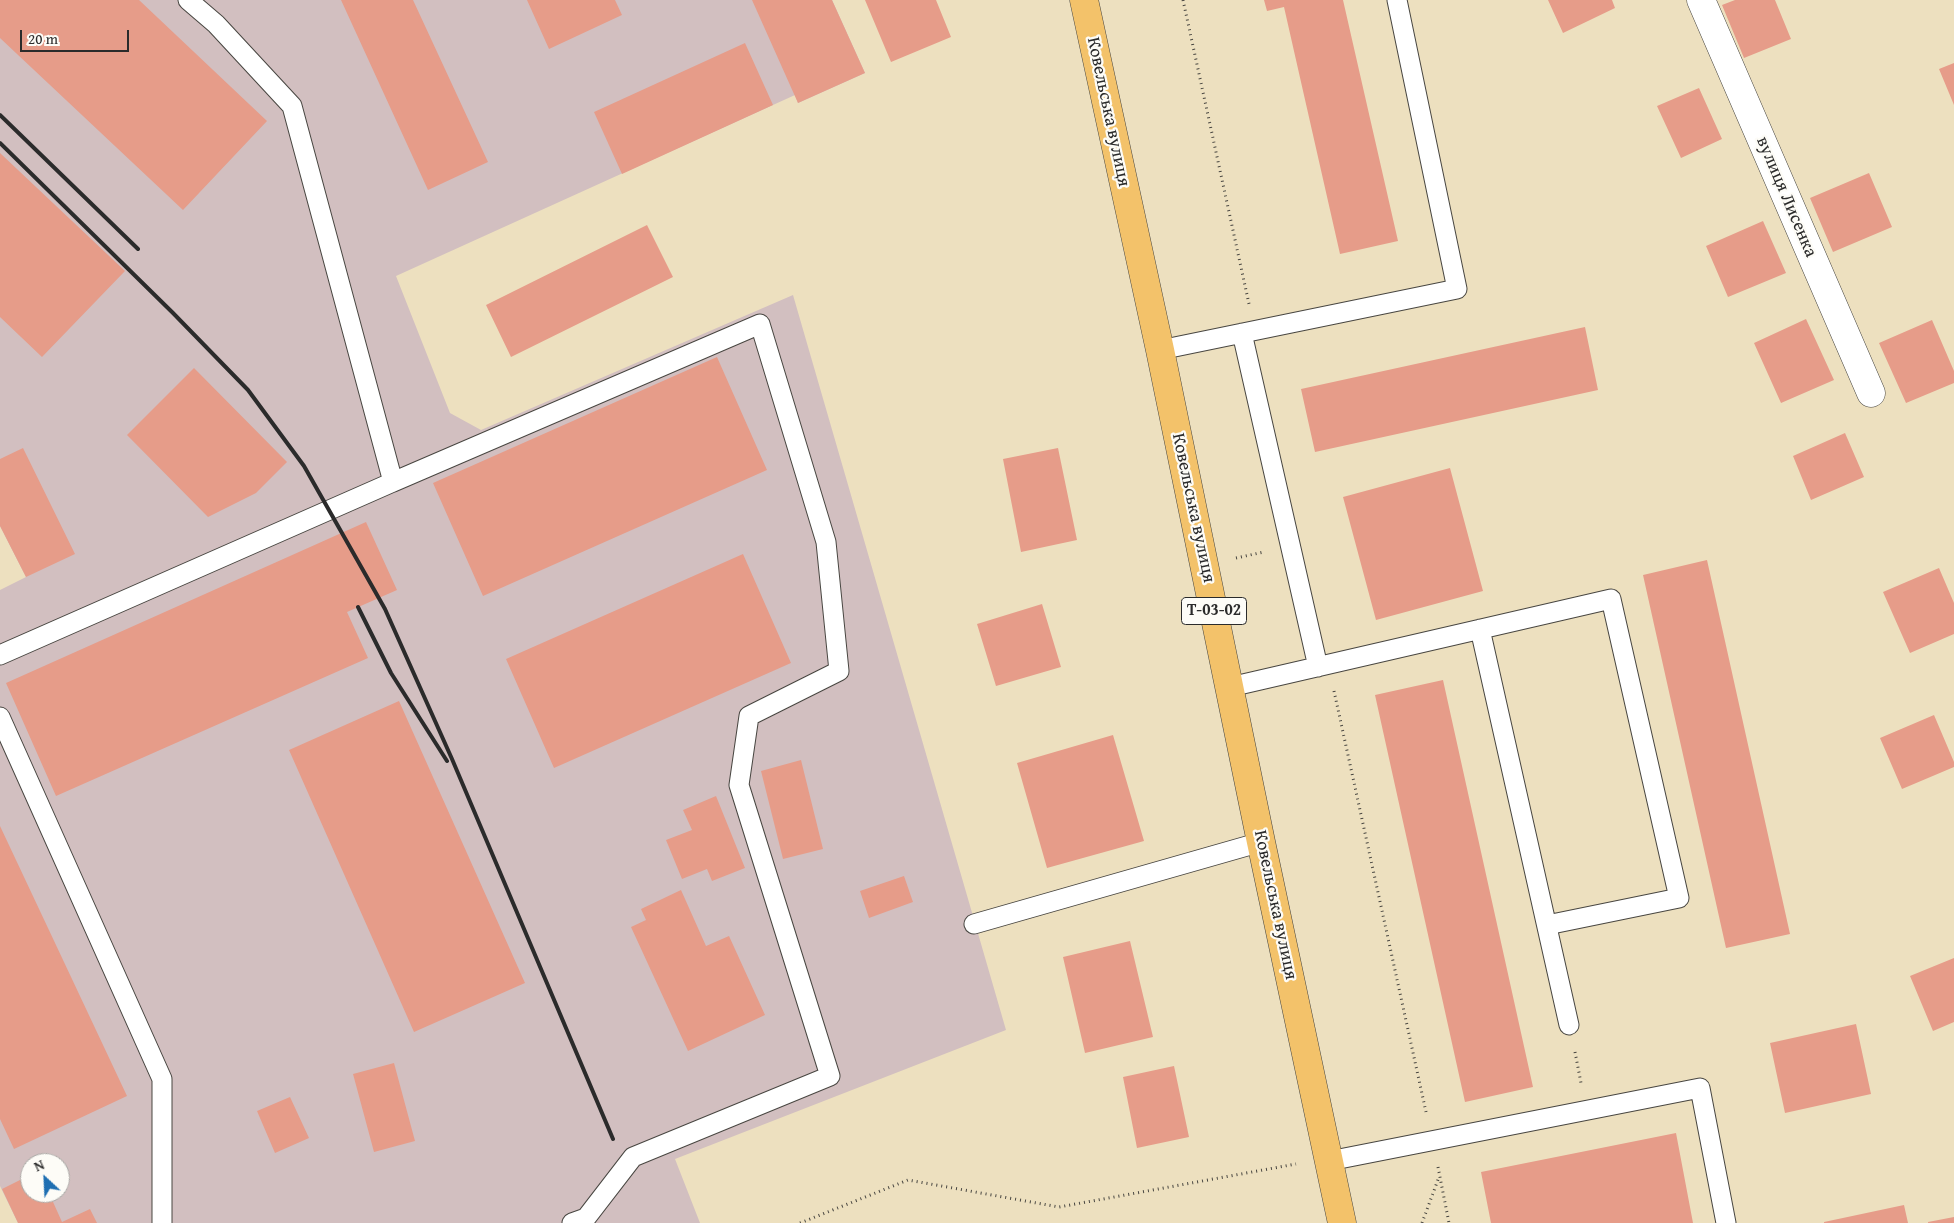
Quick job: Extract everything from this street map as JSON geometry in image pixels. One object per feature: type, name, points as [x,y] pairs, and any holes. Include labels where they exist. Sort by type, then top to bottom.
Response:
[{"type":"main road","name":"Ковельська вулиця","points":[[1084,0],[1160,350],[1261,842],[1342,1223]]},
{"type":"street","name":"вулиця Лисенка","points":[[1702,0],[1871,393]]},
{"type":"lane","points":[[188,0],[216,24],[292,106],[393,482]]},
{"type":"lane","points":[[1160,350],[1457,289],[1396,0]]},
{"type":"lane","points":[[0,655],[393,482],[760,324],[826,542],[839,671],[749,716],[739,785],[830,1076],[633,1157],[586,1218],[572,1223]]},
{"type":"lane","points":[[1242,333],[1290,547],[1323,665]]},
{"type":"lane","points":[[1230,687],[1611,599],[1679,898],[1546,925]]},
{"type":"lane","points":[[1480,629],[1569,1025]]},
{"type":"lane","points":[[0,718],[162,1079],[162,1223]]},
{"type":"lane","points":[[974,924],[1261,842]]},
{"type":"lane","points":[[1329,1161],[1700,1088],[1726,1223]]},
{"type":"path","points":[[1205,565],[1290,547]]},
{"type":"path","points":[[1323,665],[1432,1140],[1449,1223]]},
{"type":"path","points":[[1569,1025],[1587,1111]]},
{"type":"path","points":[[800,1223],[908,1180],[1059,1207],[1284,1166],[1329,1161]]},
{"type":"path","points":[[1422,1223],[1439,1175]]},
{"type":"shaded area","points":[[0,0],[832,0],[865,73],[798,103],[795,95],[396,276],[450,413],[481,430],[793,295],[1006,1030],[675,1159],[700,1223],[18,1223],[0,1186],[0,590],[26,577],[0,526]]},
{"type":"building","points":[[0,0],[139,0],[267,121],[183,210],[0,38]]},
{"type":"building","points":[[341,0],[413,0],[488,162],[428,190]]},
{"type":"building","points":[[527,0],[615,0],[622,15],[549,49]]},
{"type":"building","points":[[752,0],[832,0],[865,73],[798,103]]},
{"type":"building","points":[[865,0],[936,0],[951,37],[891,62]]},
{"type":"building","points":[[1264,0],[1343,0],[1398,241],[1340,254],[1284,7],[1267,11]]},
{"type":"building","points":[[1548,0],[1612,0],[1615,8],[1563,33]]},
{"type":"building","points":[[1735,0],[1775,0],[1791,39],[1744,58],[1722,5]]},
{"type":"building","points":[[745,43],[773,105],[622,174],[594,112]]},
{"type":"building","points":[[1954,63],[1954,105],[1939,69]]},
{"type":"building","points":[[1699,88],[1722,139],[1681,158],[1657,106]]},
{"type":"building","points":[[0,153],[125,271],[42,357],[0,317]]},
{"type":"building","points":[[1869,173],[1892,227],[1833,252],[1810,198]]},
{"type":"building","points":[[1763,221],[1786,273],[1728,297],[1706,246]]},
{"type":"building","points":[[647,225],[673,277],[511,357],[486,305]]},
{"type":"building","points":[[1806,319],[1834,380],[1781,403],[1754,343]]},
{"type":"building","points":[[1932,320],[1954,371],[1954,383],[1906,403],[1879,343]]},
{"type":"building","points":[[1585,327],[1598,390],[1315,452],[1301,389]]},
{"type":"building","points":[[717,357],[767,470],[483,596],[433,483]]},
{"type":"building","points":[[194,368],[287,462],[256,493],[208,517],[127,435]]},
{"type":"building","points":[[1845,433],[1864,477],[1811,500],[1793,456]]},
{"type":"building","points":[[23,448],[75,554],[26,577],[0,526],[0,459]]},
{"type":"building","points":[[1058,448],[1077,540],[1021,552],[1003,459]]},
{"type":"building","points":[[1450,468],[1483,591],[1376,620],[1343,497]]},
{"type":"building","points":[[366,522],[397,590],[347,612],[368,658],[56,796],[6,683]]},
{"type":"building","points":[[743,554],[791,663],[554,768],[506,659]]},
{"type":"building","points":[[1707,560],[1790,934],[1726,948],[1643,575]]},
{"type":"building","points":[[1939,568],[1954,603],[1954,634],[1910,653],[1883,592]]},
{"type":"building","points":[[1042,604],[1061,667],[996,686],[977,624]]},
{"type":"building","points":[[1443,680],[1533,1087],[1465,1102],[1375,695]]},
{"type":"building","points":[[399,701],[525,983],[414,1032],[289,750]]},
{"type":"building","points":[[1934,715],[1954,762],[1954,767],[1902,789],[1880,738]]},
{"type":"building","points":[[1113,735],[1144,841],[1047,868],[1017,763]]},
{"type":"building","points":[[801,760],[823,849],[783,859],[761,771]]},
{"type":"building","points":[[716,796],[745,868],[712,881],[707,869],[682,879],[666,840],[692,830],[683,810]]},
{"type":"building","points":[[0,826],[127,1096],[14,1149],[0,1119]]},
{"type":"building","points":[[904,876],[913,902],[869,918],[860,891]]},
{"type":"building","points":[[681,890],[706,946],[729,936],[765,1015],[688,1051],[631,927],[646,920],[641,909]]},
{"type":"building","points":[[1130,941],[1153,1037],[1085,1053],[1063,957]]},
{"type":"building","points":[[1954,958],[1954,1022],[1933,1031],[1910,976]]},
{"type":"building","points":[[1856,1024],[1871,1094],[1785,1113],[1770,1043]]},
{"type":"building","points":[[394,1063],[415,1141],[374,1152],[353,1074]]},
{"type":"building","points":[[1174,1066],[1189,1137],[1137,1148],[1123,1077]]},
{"type":"building","points":[[290,1097],[309,1138],[275,1153],[257,1111]]},
{"type":"building","points":[[1676,1133],[1693,1223],[1491,1223],[1481,1172]]},
{"type":"building","points":[[20,1180],[20,1203],[53,1203],[62,1222],[90,1209],[97,1223],[18,1223],[2,1189]]},
{"type":"building","points":[[1904,1205],[1908,1223],[1824,1223],[1824,1222]]},
{"type":"building","points":[[1954,1217],[1954,1223],[1928,1223],[1928,1222]]},
{"type":"railway","points":[[0,115],[138,249]]},
{"type":"railway","points":[[0,143],[173,313],[248,390],[304,466],[385,609],[452,759],[613,1139]]},
{"type":"railway","points":[[358,607],[391,673],[447,761]]}]
